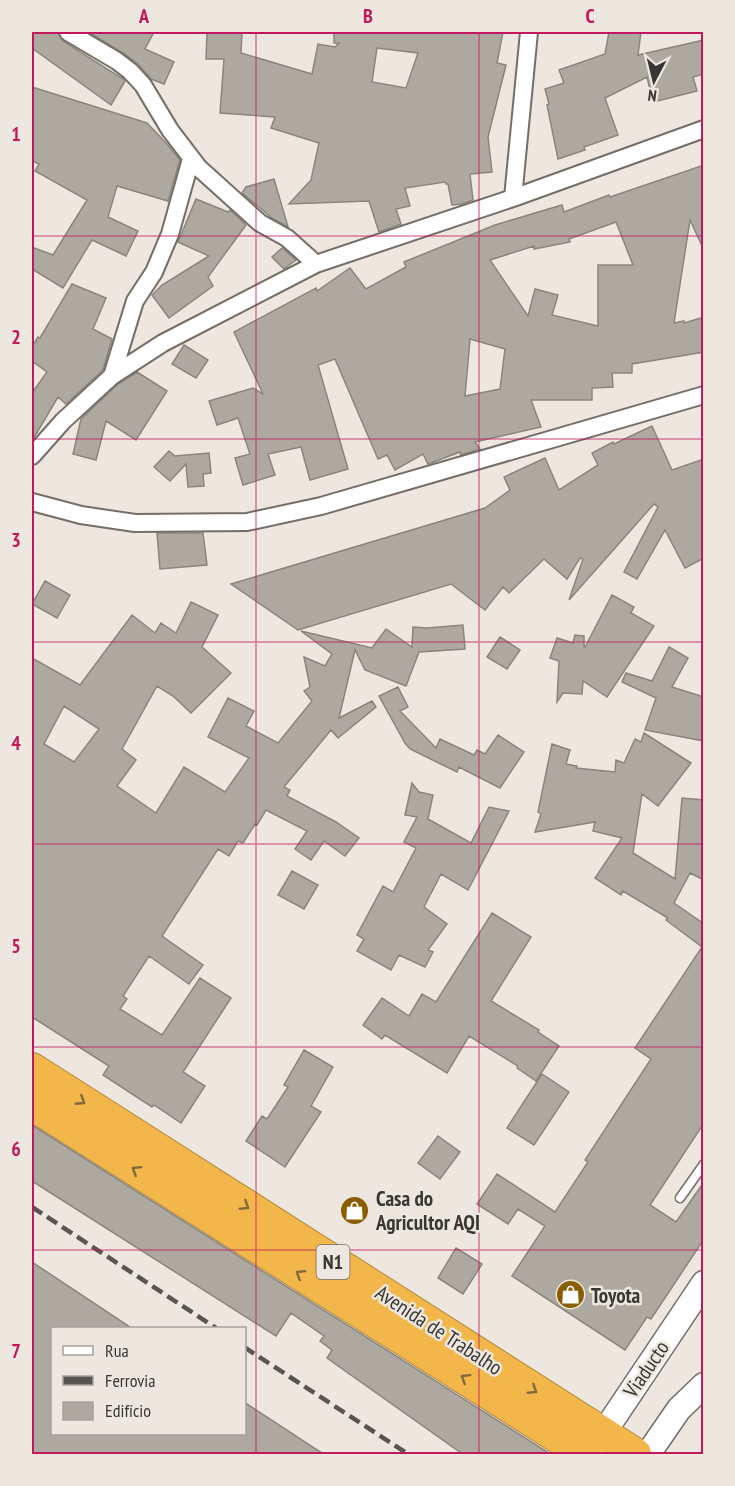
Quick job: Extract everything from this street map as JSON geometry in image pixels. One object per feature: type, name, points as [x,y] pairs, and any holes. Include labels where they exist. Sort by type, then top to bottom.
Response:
[{"type":"highway","name":"Avenida de Trabalho","points":[[32,1070],[592,1448]]},
{"type":"highway","name":"Avenida de Trabalho","points":[[32,1104],[592,1448],[635,1455]]},
{"type":"street","points":[[68,32],[117,61],[130,72],[143,85],[170,130],[191,159],[260,223],[287,238],[316,264]]},
{"type":"street","points":[[513,198],[529,32]]},
{"type":"street","points":[[32,456],[63,421],[112,376],[162,343],[316,264],[513,198],[704,129]]},
{"type":"street","points":[[112,376],[135,301],[154,272],[170,234],[191,159]]},
{"type":"street","points":[[32,502],[81,515],[135,523],[247,522],[321,506],[704,395]]},
{"type":"street","name":"Viaducto","points":[[592,1448],[704,1283]]},
{"type":"street","points":[[648,1455],[680,1409],[704,1385]]},
{"type":"lane","points":[[680,1198],[704,1164]]},
{"type":"building","points":[[32,32],[58,32],[63,41],[123,79],[125,81],[111,105],[32,48]]},
{"type":"building","points":[[88,32],[154,32],[145,49],[174,62],[164,84],[151,79],[138,64]]},
{"type":"building","points":[[207,32],[242,32],[241,53],[312,74],[318,44],[335,47],[339,43],[334,43],[334,32],[503,32],[497,63],[506,65],[488,137],[492,172],[470,174],[473,200],[462,204],[452,205],[448,184],[445,182],[405,188],[410,206],[396,209],[401,224],[379,232],[369,201],[289,204],[311,180],[319,143],[271,128],[275,117],[220,113],[224,59],[206,59]],"holes":[[[377,48],[418,53],[406,88],[372,82]]]},
{"type":"building","points":[[609,32],[641,32],[638,55],[704,40],[704,74],[693,77],[697,91],[653,102],[647,77],[605,98],[618,135],[558,159],[545,89],[564,83],[559,70],[605,54]]},
{"type":"building","points":[[32,87],[147,123],[180,160],[168,201],[117,186],[108,217],[138,231],[126,256],[92,240],[63,288],[32,269],[32,247],[53,255],[87,200],[35,171],[39,164],[32,161]]},
{"type":"building","points":[[704,165],[704,250],[690,220],[674,323],[684,321],[684,323],[704,317],[704,352],[632,364],[632,373],[612,373],[613,387],[592,388],[592,400],[531,400],[541,427],[475,442],[480,449],[461,455],[460,452],[428,464],[423,454],[395,470],[387,455],[378,459],[335,359],[318,365],[348,469],[310,480],[301,447],[268,454],[275,475],[243,485],[235,458],[250,454],[238,418],[217,425],[209,401],[253,388],[263,394],[234,332],[316,288],[317,291],[350,268],[366,289],[406,267],[404,262],[495,225],[562,205],[564,212],[609,195],[610,197]],"holes":[[[616,222],[633,265],[598,265],[598,326],[552,315],[558,295],[535,289],[528,316],[490,260],[534,246],[534,249],[570,242],[569,239]],[[470,339],[505,349],[500,389],[465,396]]]},
{"type":"building","points":[[274,179],[288,227],[272,218],[242,193],[246,187]]},
{"type":"building","points":[[196,199],[228,212],[230,210],[246,225],[208,277],[213,286],[169,318],[152,295],[162,285],[209,256],[178,242]]},
{"type":"building","points":[[282,248],[296,260],[284,269],[272,257]]},
{"type":"building","points":[[72,284],[106,298],[93,329],[112,339],[103,370],[66,404],[58,397],[32,441],[32,393],[47,372],[32,361],[32,347],[38,337],[40,338]]},
{"type":"building","points":[[184,345],[208,360],[196,378],[172,364]]},
{"type":"building","points":[[137,372],[167,391],[136,440],[106,421],[96,460],[73,454],[81,419],[118,384]]},
{"type":"building","points":[[652,426],[672,470],[704,459],[704,558],[685,568],[665,530],[637,579],[624,572],[658,507],[654,504],[569,600],[583,559],[580,558],[567,579],[544,559],[509,593],[503,587],[485,610],[451,584],[298,630],[231,584],[485,508],[510,490],[504,477],[545,458],[559,490],[598,465],[592,453]]},
{"type":"building","points":[[169,451],[175,456],[209,453],[211,473],[203,474],[204,486],[188,487],[186,464],[170,481],[154,467]]},
{"type":"building","points":[[157,533],[203,533],[207,565],[160,569]]},
{"type":"building","points":[[45,581],[70,595],[57,618],[32,604]]},
{"type":"building","points":[[612,595],[634,607],[631,613],[654,626],[607,697],[583,681],[582,694],[563,693],[557,702],[559,661],[550,658],[557,638],[573,643],[575,635],[584,636],[585,647]]},
{"type":"building","points":[[191,602],[218,615],[202,647],[231,673],[191,713],[173,696],[157,686],[122,749],[136,760],[117,786],[156,813],[184,767],[225,792],[249,758],[208,737],[228,698],[254,711],[246,726],[278,743],[312,701],[304,691],[310,687],[304,657],[325,666],[332,654],[301,631],[372,648],[386,629],[412,647],[413,627],[463,625],[465,649],[419,652],[406,686],[365,670],[355,650],[339,718],[372,701],[376,707],[338,738],[331,730],[284,787],[290,790],[287,796],[336,822],[359,838],[345,856],[324,841],[311,860],[295,849],[307,831],[266,810],[243,843],[238,841],[229,856],[218,849],[162,936],[203,965],[189,984],[149,956],[123,996],[127,999],[120,1009],[162,1035],[200,978],[231,998],[183,1072],[205,1086],[181,1123],[103,1075],[109,1066],[32,1017],[32,658],[80,685],[132,615],[155,633],[161,623],[176,633]],"holes":[[[64,706],[99,729],[74,762],[44,744]]]},
{"type":"building","points":[[500,637],[520,650],[507,669],[487,657]]},
{"type":"building","points":[[669,647],[688,658],[672,687],[704,697],[704,741],[645,730],[656,698],[622,682],[626,673],[652,681]]},
{"type":"building","points":[[398,687],[408,707],[400,711],[436,748],[440,739],[474,755],[477,750],[485,754],[498,735],[524,752],[500,788],[459,767],[457,772],[410,749],[379,696]]},
{"type":"building","points":[[644,733],[691,763],[658,806],[642,794],[633,853],[675,879],[682,798],[704,800],[704,880],[690,873],[674,903],[704,924],[704,1123],[650,1205],[676,1222],[704,1182],[704,1239],[651,1319],[647,1317],[625,1350],[512,1276],[545,1226],[518,1209],[508,1224],[477,1204],[497,1174],[555,1212],[588,1162],[585,1160],[651,1059],[635,1048],[702,947],[666,920],[668,918],[623,891],[621,895],[595,878],[622,838],[593,831],[595,822],[535,832],[541,814],[538,812],[552,744],[570,750],[566,764],[577,766],[576,768],[615,772],[616,760],[624,763],[635,739],[641,742]]},
{"type":"building","points":[[412,783],[419,792],[433,795],[428,819],[471,843],[489,807],[509,811],[468,890],[441,874],[424,907],[447,924],[428,950],[433,952],[425,967],[399,955],[391,970],[357,951],[364,939],[357,935],[383,886],[393,892],[416,848],[404,842],[417,817],[405,815]]},
{"type":"building","points":[[292,871],[318,885],[304,909],[278,895]]},
{"type":"building","points":[[492,913],[531,937],[491,1001],[539,1030],[538,1032],[559,1046],[536,1081],[517,1068],[518,1066],[469,1036],[447,1073],[385,1035],[382,1039],[363,1025],[382,998],[409,1016],[422,994],[436,1002]]},
{"type":"building","points":[[304,1050],[333,1067],[311,1106],[321,1112],[285,1167],[246,1141],[262,1116],[267,1119],[288,1087],[284,1085]]},
{"type":"building","points":[[542,1074],[569,1092],[534,1145],[507,1128]]},
{"type":"building","points":[[32,1125],[552,1455],[464,1455],[327,1358],[332,1350],[320,1341],[324,1336],[291,1313],[276,1336],[32,1181]]},
{"type":"building","points":[[438,1136],[460,1152],[440,1179],[418,1163]]},
{"type":"building","points":[[456,1248],[482,1264],[463,1294],[438,1278]]},
{"type":"building","points":[[32,1262],[130,1327],[51,1327],[51,1435],[246,1435],[246,1403],[325,1455],[32,1455]]},
{"type":"railway","points":[[32,1207],[214,1327]]},
{"type":"railway","points":[[246,1348],[408,1454]]},
{"type":"place","name":"Casa do Agricultor AQI","points":[[355,1210]]},
{"type":"place","name":"Toyota","points":[[570,1295]]}]
